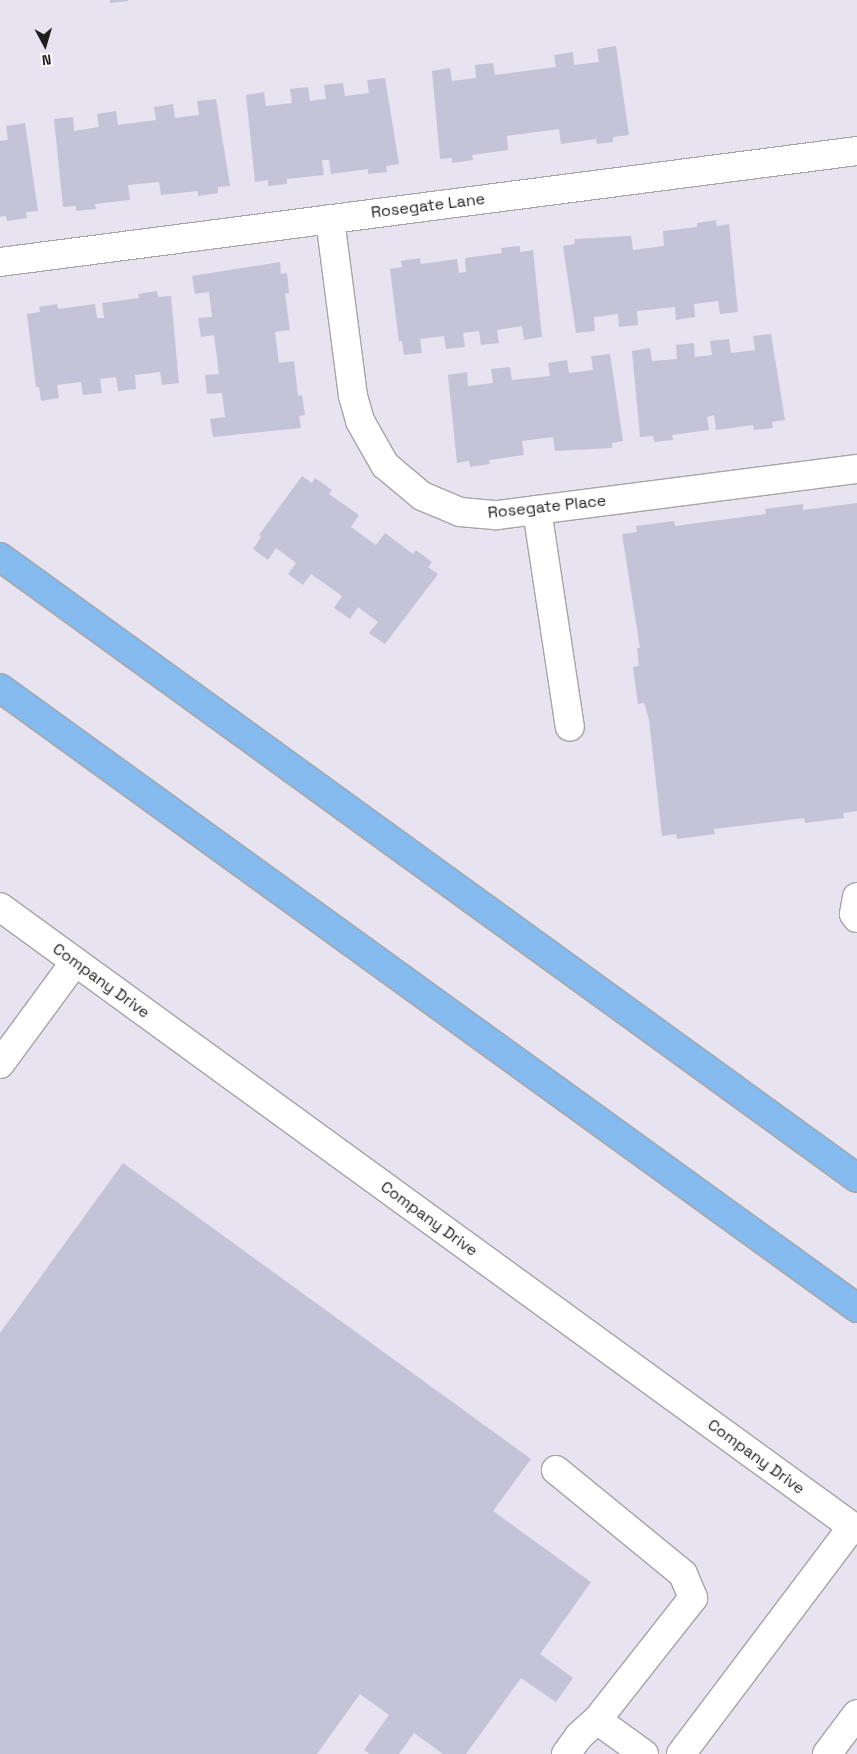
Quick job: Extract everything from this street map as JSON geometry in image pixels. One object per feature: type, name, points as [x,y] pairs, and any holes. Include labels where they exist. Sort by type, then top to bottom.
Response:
[{"type":"highway","points":[[0,557],[857,1178]]},
{"type":"highway","points":[[0,688],[857,1308]]},
{"type":"street","name":"Rosegate Lane","points":[[0,262],[857,151]]},
{"type":"street","name":"Rosegate Place","points":[[330,219],[353,396],[367,438],[380,458],[422,496],[460,512],[497,515],[857,469]]},
{"type":"street","points":[[537,510],[570,727]]},
{"type":"street","points":[[857,897],[854,914],[857,918]]},
{"type":"street","name":"Company Drive","points":[[0,908],[855,1529]]},
{"type":"street","points":[[0,1064],[75,962]]},
{"type":"street","points":[[556,1470],[683,1574],[693,1598],[597,1720],[579,1736],[566,1754]]},
{"type":"street","points":[[680,1754],[855,1529]]},
{"type":"street","points":[[827,1754],[857,1714]]},
{"type":"street","points":[[597,1720],[644,1754]]},
{"type":"building","points":[[110,0],[128,0],[128,1],[110,3]]},
{"type":"building","points":[[616,46],[629,135],[613,137],[613,142],[597,144],[596,139],[561,144],[559,129],[507,136],[508,150],[472,155],[473,160],[452,163],[452,158],[440,159],[432,71],[450,68],[452,81],[476,78],[475,65],[493,63],[495,75],[556,67],[554,55],[573,52],[574,65],[599,62],[597,49]]},
{"type":"building","points":[[385,78],[399,164],[386,166],[387,172],[368,174],[368,169],[331,174],[329,160],[322,160],[324,175],[287,179],[287,184],[268,186],[268,180],[255,182],[246,95],[264,92],[266,106],[292,103],[290,89],[308,87],[310,101],[326,99],[324,85],[343,83],[345,96],[369,93],[367,80]]},
{"type":"building","points":[[216,99],[230,186],[218,187],[218,193],[198,196],[198,191],[161,195],[159,182],[128,185],[130,200],[95,204],[96,209],[76,211],[76,206],[63,207],[54,119],[73,117],[74,131],[99,127],[97,114],[116,111],[118,125],[156,120],[154,107],[173,104],[175,118],[199,115],[197,101]]},
{"type":"building","points":[[25,123],[38,211],[26,212],[27,218],[7,221],[6,216],[0,217],[0,141],[8,140],[6,126]]},
{"type":"building","points":[[716,220],[717,226],[729,224],[738,312],[720,314],[718,301],[694,304],[695,317],[676,320],[675,307],[637,311],[638,325],[619,327],[618,314],[594,317],[595,331],[576,333],[563,246],[575,244],[574,239],[631,236],[633,250],[664,246],[663,231],[697,227],[697,223]]},
{"type":"building","points":[[520,246],[520,252],[533,250],[542,337],[524,340],[522,326],[497,330],[499,343],[481,345],[479,331],[463,333],[465,347],[446,349],[444,336],[420,339],[422,353],[404,355],[402,341],[399,342],[390,269],[402,267],[401,261],[420,258],[421,264],[457,259],[459,273],[466,272],[465,258],[502,253],[501,248]]},
{"type":"building","points":[[280,262],[281,274],[287,273],[289,293],[285,294],[290,330],[275,332],[279,363],[294,361],[298,396],[302,395],[305,415],[299,416],[301,428],[213,437],[210,419],[225,417],[222,393],[207,394],[205,375],[219,374],[214,335],[201,337],[198,318],[212,317],[209,292],[195,294],[192,276]]},
{"type":"building","points":[[157,291],[158,297],[171,296],[179,383],[162,385],[160,372],[135,375],[136,389],[118,391],[116,377],[100,379],[102,393],[83,395],[81,382],[57,385],[59,398],[41,401],[39,387],[36,387],[27,314],[40,312],[39,307],[57,304],[58,309],[95,304],[97,318],[104,318],[102,303],[139,298],[138,294]]},
{"type":"building","points":[[771,334],[785,420],[772,422],[773,428],[754,430],[753,425],[716,430],[714,415],[707,417],[709,430],[672,435],[673,440],[654,442],[653,436],[640,437],[632,351],[650,348],[652,361],[677,359],[676,345],[694,343],[695,357],[712,355],[710,341],[729,339],[731,353],[755,350],[753,336]]},
{"type":"building","points":[[610,354],[623,441],[612,443],[612,448],[555,451],[553,437],[522,441],[524,455],[489,460],[490,464],[470,467],[469,461],[457,463],[448,375],[467,372],[468,386],[493,383],[491,369],[510,367],[512,380],[550,376],[548,363],[567,360],[569,373],[593,370],[591,356]]},
{"type":"building","points":[[302,476],[312,483],[315,478],[332,490],[329,494],[359,515],[351,527],[376,545],[385,533],[413,554],[416,550],[432,562],[428,567],[438,574],[385,644],[369,633],[378,622],[358,607],[350,619],[334,608],[342,596],[311,574],[303,585],[288,574],[296,563],[276,548],[268,560],[253,549],[261,537],[259,535]]},
{"type":"building","points":[[857,503],[857,811],[843,813],[844,818],[805,823],[804,818],[714,829],[715,834],[677,839],[676,834],[662,836],[649,720],[644,703],[638,704],[633,667],[639,666],[637,648],[640,648],[622,534],[637,532],[636,526],[674,521],[675,526],[766,514],[765,509],[803,504],[803,510]]},
{"type":"building","points":[[123,1163],[531,1459],[493,1511],[591,1582],[540,1654],[573,1678],[556,1702],[521,1678],[466,1754],[443,1754],[414,1733],[399,1754],[370,1754],[364,1750],[389,1715],[360,1694],[317,1754],[0,1754],[0,1333]]}]
